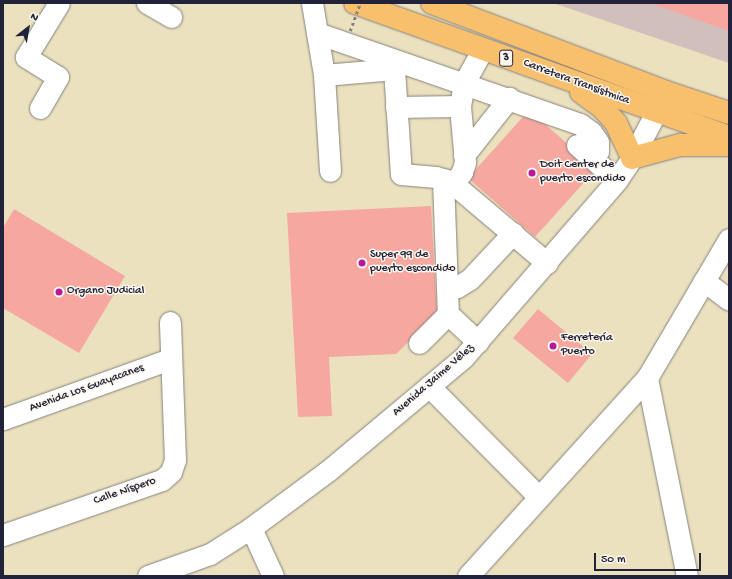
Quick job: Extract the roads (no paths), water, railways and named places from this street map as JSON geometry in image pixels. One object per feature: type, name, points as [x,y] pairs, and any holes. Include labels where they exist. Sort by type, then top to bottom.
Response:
[{"type":"main road","name":"Carretera Transístmica","points":[[355,3],[656,113],[729,137]]},
{"type":"main road","name":"Carretera Transístmica","points":[[432,3],[666,92],[729,113]]},
{"type":"main road","points":[[558,77],[602,107],[616,123],[632,158],[680,145],[729,145]]},
{"type":"street","points":[[40,108],[58,78],[26,57],[59,3]]},
{"type":"street","points":[[147,3],[170,17]]},
{"type":"street","points":[[312,3],[324,76],[330,171]]},
{"type":"street","points":[[317,33],[395,64],[464,83],[580,124],[591,132],[598,142],[598,151],[585,152],[617,180]]},
{"type":"street","points":[[449,181],[462,172],[464,155],[460,106],[464,83],[483,49]]},
{"type":"street","points":[[324,76],[395,64]]},
{"type":"street","points":[[395,64],[400,174],[449,181],[547,263]]},
{"type":"street","name":"Avenida Jaime Vélez","points":[[148,576],[210,554],[251,528],[329,470],[463,358],[547,263],[617,180],[632,158],[666,92]]},
{"type":"street","points":[[464,155],[510,98]]},
{"type":"street","points":[[396,107],[460,106]]},
{"type":"street","points":[[449,181],[448,314],[478,342]]},
{"type":"street","points":[[447,288],[457,287],[470,279],[513,233]]},
{"type":"street","points":[[468,576],[647,378],[729,238]]},
{"type":"street","points":[[704,281],[729,300]]},
{"type":"street","points":[[420,343],[448,314]]},
{"type":"street","name":"Calle Níspero","points":[[3,535],[162,480],[171,472],[175,460],[170,359],[170,322]]},
{"type":"street","name":"Avenida Los Guayacanes","points":[[3,419],[170,359]]},
{"type":"street","points":[[647,378],[687,576]]},
{"type":"street","points":[[429,386],[539,497]]},
{"type":"street","points":[[251,528],[273,576]]},
{"type":"place","name":"Doit Center de puerto escondido","points":[[532,173]]},
{"type":"place","name":"Super 99 de puerto escondido","points":[[362,263]]},
{"type":"place","name":"Organo Judicial","points":[[59,292]]},
{"type":"place","name":"Ferretería Puerto","points":[[553,346]]}]
